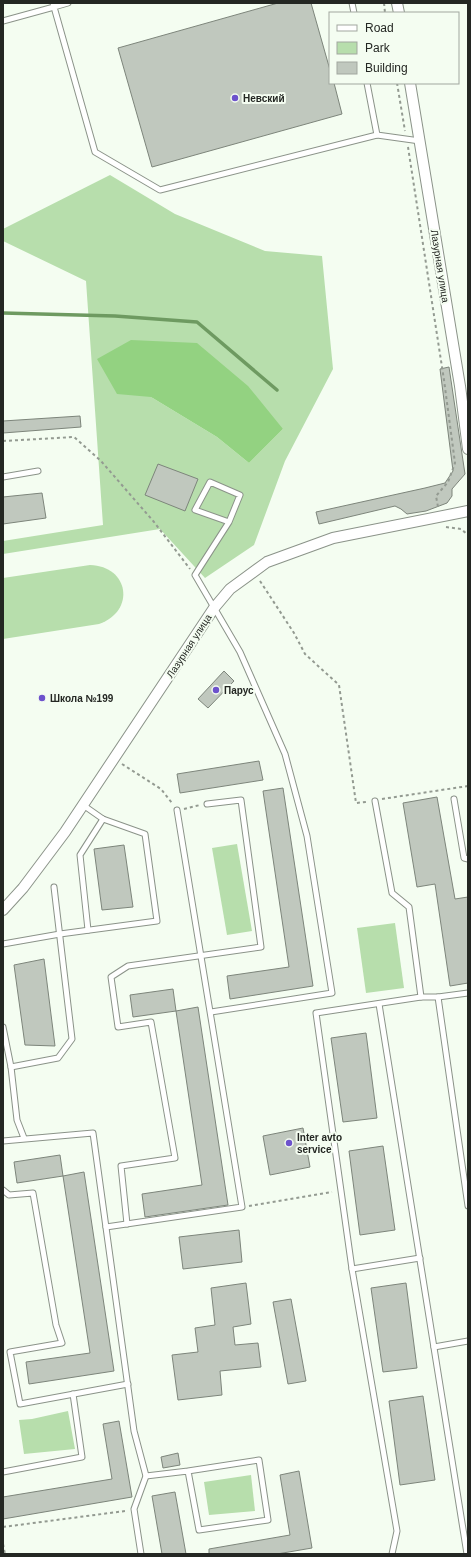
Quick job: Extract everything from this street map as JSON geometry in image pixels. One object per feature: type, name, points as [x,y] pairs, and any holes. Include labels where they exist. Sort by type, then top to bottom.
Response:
[{"type":"street","name":"Лазурная улица","points":[[410,84],[460,386],[468,449]]},
{"type":"street","name":"Лазурная улица","points":[[3,910],[23,888],[83,805],[214,608],[230,589],[267,562],[333,538],[468,511]]},
{"type":"lane","points":[[3,21],[53,5],[68,3]]},
{"type":"lane","points":[[53,5],[95,152],[160,190],[377,136],[406,138],[420,141]]},
{"type":"lane","points":[[367,84],[377,136]]},
{"type":"lane","points":[[3,477],[38,471]]},
{"type":"lane","points":[[211,1012],[332,993],[307,836],[285,754],[240,652],[195,575],[229,522],[240,495],[210,482],[195,510],[229,522]]},
{"type":"lane","points":[[454,799],[464,858],[468,859]]},
{"type":"lane","points":[[127,1224],[121,1166],[175,1158],[151,1022],[118,1027],[111,976],[128,966],[261,946],[241,800],[207,804]]},
{"type":"lane","points":[[375,801],[392,893],[409,907],[421,997]]},
{"type":"lane","points":[[3,944],[60,934],[157,921],[145,834],[102,818],[83,805]]},
{"type":"lane","points":[[106,1227],[242,1207],[177,810]]},
{"type":"lane","points":[[88,930],[80,855],[102,818]]},
{"type":"lane","points":[[11,1067],[58,1058],[72,1039],[54,887]]},
{"type":"lane","points":[[392,1554],[397,1531],[352,1269],[316,1013],[421,997],[438,997],[468,993]]},
{"type":"lane","points":[[438,997],[468,1206]]},
{"type":"lane","points":[[379,1004],[467,1554]]},
{"type":"lane","points":[[3,1027],[11,1067],[17,1120],[24,1138]]},
{"type":"lane","points":[[3,1141],[93,1133],[134,1431],[146,1476],[134,1509],[141,1554]]},
{"type":"lane","points":[[3,1190],[10,1195],[33,1193],[56,1325],[62,1343],[10,1352],[20,1404],[128,1384]]},
{"type":"lane","points":[[352,1269],[420,1258]]},
{"type":"lane","points":[[434,1347],[468,1341]]},
{"type":"lane","points":[[3,1472],[82,1457],[73,1394]]},
{"type":"lane","points":[[146,1476],[259,1460],[268,1520],[199,1530],[188,1471]]},
{"type":"path","points":[[397,84],[444,380],[455,463],[448,482],[436,496],[442,527],[461,529],[468,535]]},
{"type":"path","points":[[3,441],[74,438],[106,467],[154,522],[195,575]]},
{"type":"path","points":[[259,579],[294,633],[305,654],[339,685],[356,803],[468,786]]},
{"type":"path","points":[[114,759],[161,789],[177,810],[207,804]]},
{"type":"path","points":[[242,1207],[341,1191]]},
{"type":"path","points":[[3,1527],[134,1509]]},
{"type":"path","points":[[3,1544],[5,1554]]},
{"type":"green space","points":[[110,175],[175,214],[265,251],[322,256],[333,369],[285,461],[254,545],[205,578],[160,529],[3,554],[3,541],[103,525],[86,281],[3,241],[3,229]],"holes":[[[151,397],[283,429],[249,463],[217,437]]]},
{"type":"green space","points":[[131,340],[197,343],[248,386],[283,429],[249,463],[217,437],[151,397],[117,394],[97,359]]},
{"type":"green space","points":[[90,565],[103,567],[113,573],[120,581],[123,590],[123,600],[119,609],[111,618],[99,624],[3,639],[3,578]]},
{"type":"green space","points":[[237,844],[252,931],[227,935],[212,848]]},
{"type":"green space","points":[[395,923],[404,988],[366,993],[357,928]]},
{"type":"green space","points":[[68,1411],[75,1449],[24,1454],[19,1420],[32,1419]]},
{"type":"green space","points":[[251,1475],[255,1511],[209,1515],[204,1482]]},
{"type":"building","name":"Невский","points":[[278,3],[311,3],[329,66],[329,84],[334,84],[342,114],[152,167],[118,48]]},
{"type":"building","points":[[449,367],[465,474],[452,489],[452,496],[447,503],[426,511],[407,514],[395,506],[319,524],[316,512],[445,483],[453,471],[440,369]]},
{"type":"building","points":[[80,416],[81,427],[3,433],[3,421]]},
{"type":"building","points":[[158,464],[198,479],[185,511],[145,495]]},
{"type":"building","points":[[42,493],[46,518],[3,524],[3,497]]},
{"type":"building","name":"Парус","points":[[224,671],[234,681],[208,708],[198,699]]},
{"type":"building","points":[[259,761],[263,780],[180,793],[177,774]]},
{"type":"building","points":[[283,788],[313,986],[230,999],[227,976],[289,967],[263,791]]},
{"type":"building","points":[[437,797],[455,899],[468,897],[468,983],[450,986],[435,884],[417,887],[403,803]]},
{"type":"building","points":[[124,845],[133,907],[102,910],[94,849]]},
{"type":"building","points":[[44,959],[55,1046],[25,1045],[14,965]]},
{"type":"building","points":[[173,989],[176,1011],[133,1017],[130,995]]},
{"type":"building","points":[[198,1007],[228,1205],[145,1217],[142,1194],[202,1185],[176,1011]]},
{"type":"building","points":[[366,1033],[377,1118],[343,1122],[331,1038]]},
{"type":"building","points":[[303,1128],[310,1167],[270,1175],[263,1136]]},
{"type":"building","points":[[383,1146],[395,1230],[360,1235],[349,1151]]},
{"type":"building","points":[[60,1155],[63,1176],[17,1183],[14,1162]]},
{"type":"building","points":[[84,1172],[114,1371],[29,1384],[26,1362],[90,1353],[63,1176]]},
{"type":"building","points":[[239,1230],[242,1262],[183,1269],[179,1237]]},
{"type":"building","points":[[246,1283],[251,1324],[233,1327],[235,1345],[258,1343],[261,1367],[220,1371],[222,1395],[178,1400],[172,1355],[198,1352],[195,1328],[215,1325],[211,1288]]},
{"type":"building","points":[[406,1283],[417,1368],[383,1372],[371,1288]]},
{"type":"building","points":[[291,1299],[306,1381],[288,1384],[273,1302]]},
{"type":"building","points":[[423,1396],[435,1480],[400,1485],[389,1401]]},
{"type":"building","points":[[119,1421],[132,1497],[3,1519],[3,1497],[112,1479],[103,1424]]},
{"type":"building","points":[[178,1453],[180,1465],[163,1468],[161,1457]]},
{"type":"building","points":[[299,1471],[312,1548],[277,1554],[209,1554],[209,1549],[290,1535],[280,1475]]},
{"type":"building","points":[[175,1492],[186,1554],[162,1554],[152,1496]]},
{"type":"waterway","points":[[3,313],[115,316],[197,322],[277,390]]},
{"type":"place","name":"Невский","points":[[235,98]]},
{"type":"place","name":"Парус","points":[[216,690]]},
{"type":"place","name":"Школа №199","points":[[42,698]]},
{"type":"place","name":"Inter avto service","points":[[289,1143]]}]
